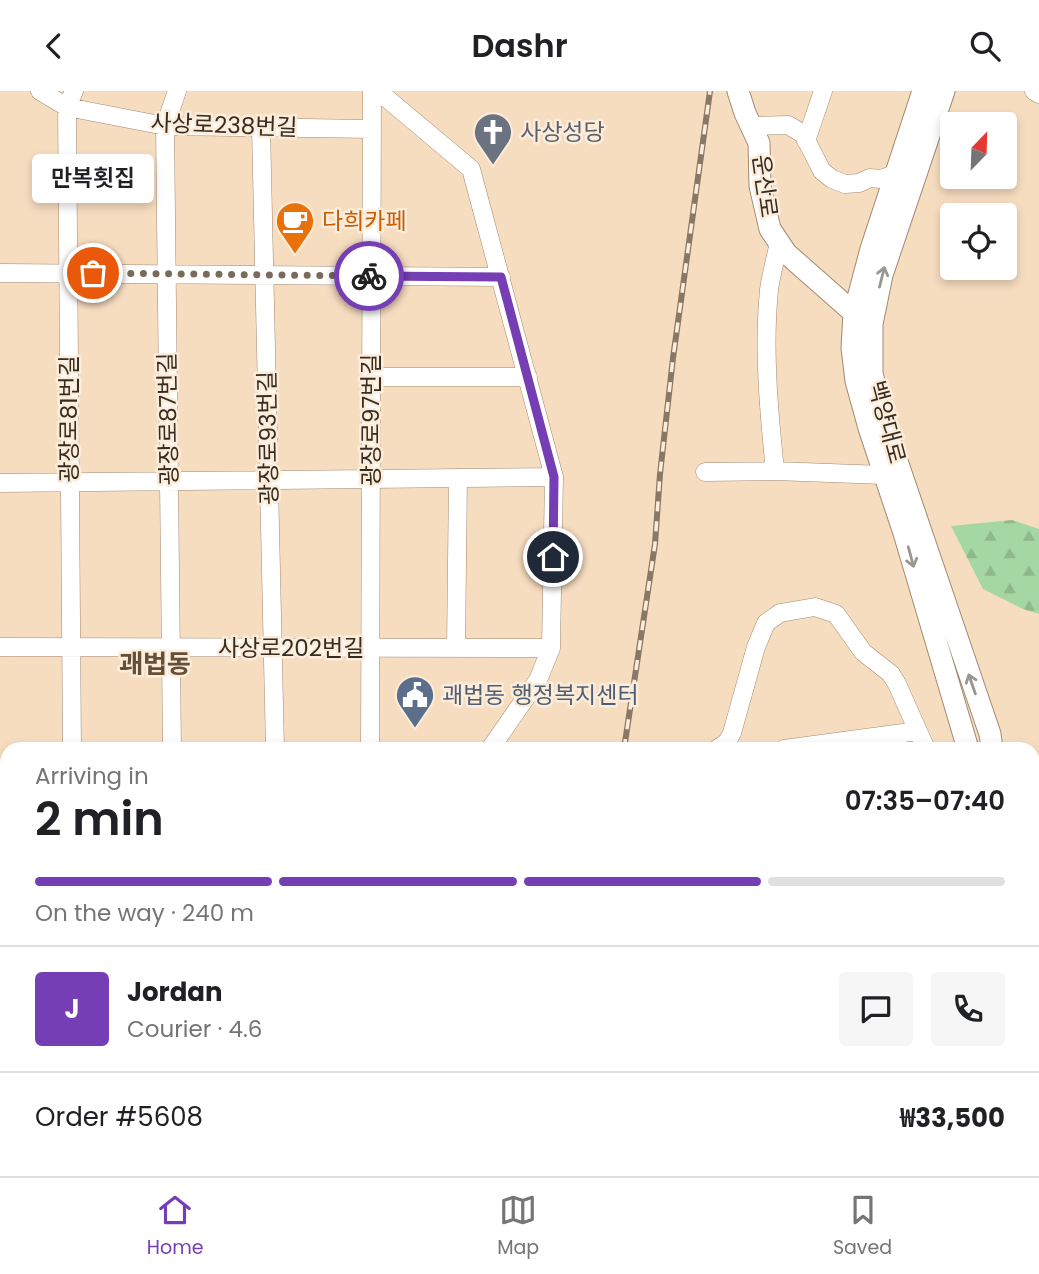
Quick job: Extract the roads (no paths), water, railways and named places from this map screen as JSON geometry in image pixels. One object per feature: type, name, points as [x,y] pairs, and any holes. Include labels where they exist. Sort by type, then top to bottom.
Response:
[{"type":"main road","name":"운산로","points":[[738,91],[759,143],[763,205],[771,229],[786,253],[854,313],[872,324]]},
{"type":"main road","name":"백양대로","points":[[923,91],[871,249],[854,313],[852,348],[856,381],[966,742]]},
{"type":"main road","name":"백양대로","points":[[944,91],[882,275],[872,324],[872,373],[883,420],[991,742]]},
{"type":"street","name":"사상로238번길","points":[[40,91],[164,126],[372,129]]},
{"type":"street","name":"광장로87번길","points":[[172,742],[164,126],[177,91]]},
{"type":"street","name":"광장로97번길","points":[[370,742],[372,91]]},
{"type":"street","points":[[378,91],[471,169],[554,477],[551,649],[538,680],[495,742]]},
{"type":"street","points":[[806,141],[822,91]]},
{"type":"street","points":[[1034,91],[1039,93]]},
{"type":"street","name":"광장로81번길","points":[[70,99],[68,273],[72,742]]},
{"type":"street","points":[[751,127],[788,125],[803,134],[822,171],[845,184],[859,183],[870,178],[881,179],[895,174]]},
{"type":"street","name":"광장로93번길","points":[[261,127],[275,742]]},
{"type":"street","points":[[775,471],[770,421],[768,310],[769,288],[779,242]]},
{"type":"street","points":[[0,273],[501,277]]},
{"type":"street","points":[[371,377],[528,377]]},
{"type":"street","points":[[705,473],[775,471],[884,475]]},
{"type":"street","points":[[0,483],[554,477]]},
{"type":"street","points":[[456,648],[458,478]]},
{"type":"street","points":[[727,742],[732,733],[756,647],[766,624],[780,613],[815,607],[836,614],[863,652],[891,674],[923,742]]},
{"type":"street","name":"사상로202번길","points":[[0,647],[551,649]]},
{"type":"street","points":[[836,742],[918,731]]},
{"type":"railway","points":[[625,742],[655,544],[673,358],[710,91]]},
{"type":"place","name":"사상성당","points":[[493,166]]},
{"type":"place","name":"다희카페","points":[[295,255]]},
{"type":"place","name":"만복횟집","points":[[93,273]]},
{"type":"place","name":"괘법동 행정복지센터","points":[[415,729]]},
{"type":"district","name":"괘법동","points":[[155,664]]}]
